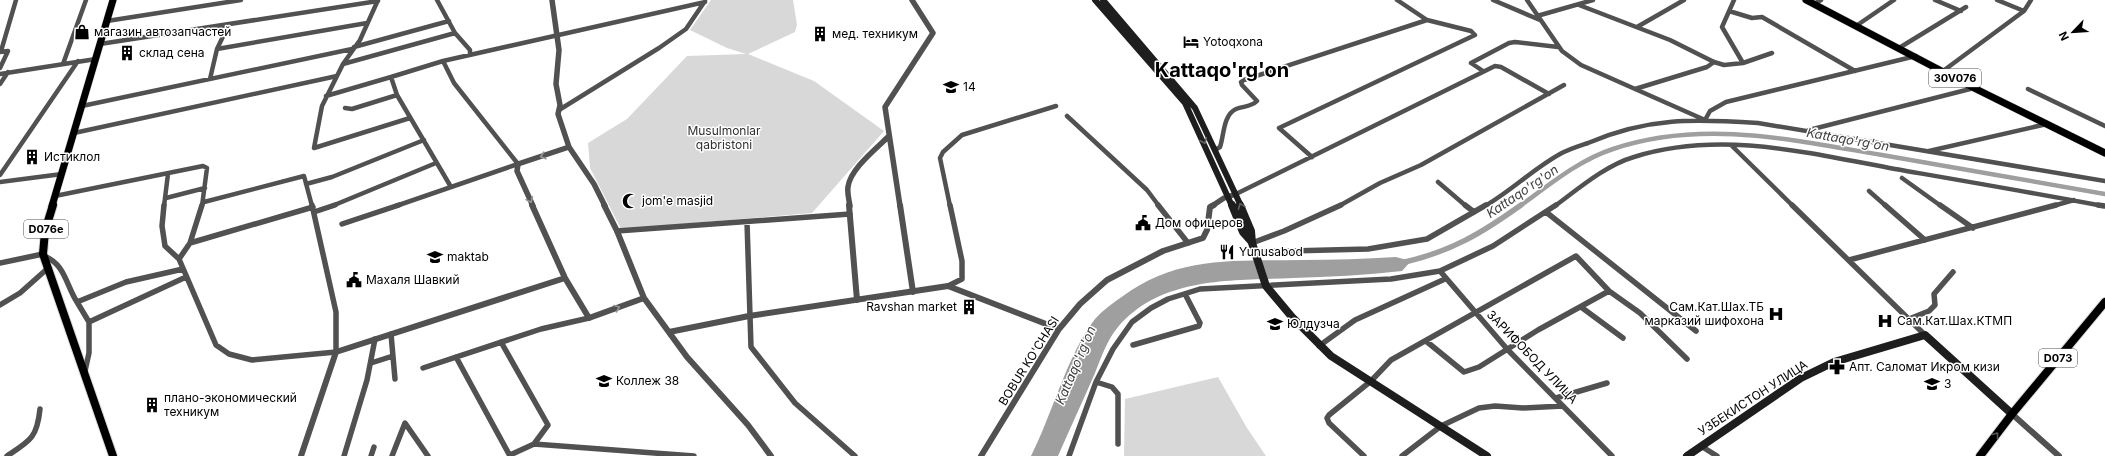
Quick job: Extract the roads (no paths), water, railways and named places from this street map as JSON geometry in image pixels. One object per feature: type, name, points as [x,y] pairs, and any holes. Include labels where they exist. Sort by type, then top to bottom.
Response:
[{"type":"main road","name":"D076e","points":[[113,0],[55,196],[46,231],[43,255],[113,456]]},
{"type":"main road","points":[[1095,0],[1191,101],[1236,194],[1251,231],[1252,243],[1265,284],[1319,346],[1331,356],[1487,456]]},
{"type":"main road","points":[[1103,0],[1154,63],[1189,110],[1229,196],[1243,232],[1252,243]]},
{"type":"main road","name":"30V076","points":[[1806,0],[1916,56],[1974,88],[2105,153]]},
{"type":"main road","name":"D073","points":[[1980,456],[2012,414],[2105,302]]},
{"type":"main road","points":[[1925,335],[2012,414]]},
{"type":"main road","name":"УЗБЕКИСТОН УЛИЦА","points":[[1687,456],[1801,378],[1834,362],[1925,335]]},
{"type":"street","points":[[0,68],[8,51],[1,51],[16,0]]},
{"type":"street","points":[[63,64],[86,0]]},
{"type":"street","points":[[107,21],[241,0]]},
{"type":"street","points":[[378,0],[360,40],[343,64],[326,96],[322,106],[314,148],[410,118]]},
{"type":"street","points":[[100,44],[378,0]]},
{"type":"street","points":[[437,0],[455,33],[470,50],[470,54]]},
{"type":"street","points":[[552,0],[559,50],[556,84],[560,105],[558,114],[569,147],[594,184],[617,231],[644,298],[715,390],[748,425],[771,456]]},
{"type":"street","points":[[912,0],[933,33],[887,103],[886,107],[889,136],[913,292]]},
{"type":"street","points":[[1312,157],[1279,128],[1475,35],[1471,31],[1427,20],[1398,0]]},
{"type":"street","points":[[1493,0],[1539,18],[1593,0]]},
{"type":"street","points":[[1527,0],[1558,47],[1581,65],[1705,120]]},
{"type":"street","points":[[1637,27],[1684,0]]},
{"type":"street","points":[[1734,0],[1722,27],[1743,63]]},
{"type":"street","points":[[1814,4],[1821,0]]},
{"type":"street","points":[[1856,26],[1894,0]]},
{"type":"street","points":[[1935,0],[1961,11]]},
{"type":"street","points":[[1997,0],[2024,11]]},
{"type":"street","points":[[1943,71],[2024,11],[2031,0]]},
{"type":"street","points":[[326,96],[470,54],[557,36],[705,1]]},
{"type":"street","points":[[559,110],[659,48],[686,29],[705,1]]},
{"type":"street","points":[[1579,5],[1670,40],[1714,62],[1724,65],[1743,63],[1772,53]]},
{"type":"street","points":[[1899,48],[1966,7]]},
{"type":"street","points":[[1729,11],[1752,18],[1762,17],[1855,71]]},
{"type":"street","points":[[1215,150],[1220,147],[1229,115],[1233,111],[1253,105],[1258,101],[1242,85],[1244,80],[1427,20]]},
{"type":"street","points":[[82,106],[353,48],[449,21]]},
{"type":"street","points":[[217,49],[367,23]]},
{"type":"street","points":[[210,79],[217,49],[229,24]]},
{"type":"street","points":[[343,64],[455,33]]},
{"type":"street","points":[[1483,71],[1473,66],[1471,63],[1515,42],[1558,47]]},
{"type":"street","points":[[1705,120],[1710,111],[1726,102],[1916,56]]},
{"type":"street","points":[[0,75],[8,72],[96,59]]},
{"type":"street","points":[[0,175],[78,61]]},
{"type":"street","points":[[443,61],[454,83],[518,164],[517,171],[565,278],[589,318]]},
{"type":"street","points":[[1635,89],[1707,67],[1714,62]]},
{"type":"street","points":[[1229,196],[1312,157],[1495,66],[1501,67],[1549,94]]},
{"type":"street","points":[[0,84],[8,72]]},
{"type":"street","points":[[74,133],[337,76]]},
{"type":"street","points":[[391,77],[397,95],[451,187]]},
{"type":"street","points":[[1252,243],[1284,231],[1351,200],[1380,183],[1420,165],[1564,85]]},
{"type":"street","points":[[1806,131],[1974,88]]},
{"type":"street","points":[[2028,89],[2105,126]]},
{"type":"street","points":[[345,108],[352,109],[397,95]]},
{"type":"street","points":[[669,332],[749,316],[948,286],[962,279],[962,261],[940,158],[943,152],[962,135],[1056,106]]},
{"type":"street","points":[[1067,116],[1147,190],[1188,244]]},
{"type":"street","points":[[1256,254],[1368,249],[1427,239],[1474,212],[1560,154],[1616,131],[1641,125],[1675,121],[1705,120],[1758,123],[2105,181]]},
{"type":"street","points":[[1926,151],[2047,124]]},
{"type":"street","points":[[857,300],[848,186],[851,177],[862,162],[889,136]]},
{"type":"street","points":[[306,184],[332,177],[424,140]]},
{"type":"street","points":[[1731,145],[1925,335]]},
{"type":"street","points":[[1069,456],[1096,382],[1113,349],[1132,322],[1151,308],[1168,299],[1200,289],[1265,284],[1391,279],[1440,271],[1493,246],[1546,212],[1596,176],[1634,157],[1673,148],[1731,145],[1768,146],[2105,206]]},
{"type":"street","points":[[342,224],[569,147]]},
{"type":"street","points":[[190,243],[340,203],[436,162]]},
{"type":"street","points":[[55,196],[203,166],[207,168],[204,202],[190,243],[179,259]]},
{"type":"street","points":[[0,182],[62,174]]},
{"type":"street","points":[[168,174],[162,226],[165,246],[179,259],[216,345],[229,354],[252,360],[336,352],[565,278]]},
{"type":"street","points":[[204,202],[304,176],[336,312],[336,352],[301,456]]},
{"type":"street","points":[[1902,178],[1973,228]]},
{"type":"street","points":[[1438,182],[1474,212]]},
{"type":"street","points":[[166,198],[205,188]]},
{"type":"street","points":[[1869,191],[1925,240]]},
{"type":"street","name":"BOBUR KO'CHASI","points":[[981,456],[1015,404],[1059,329],[1080,304],[1106,280],[1164,251],[1203,238],[1207,230],[1210,207],[1229,196]]},
{"type":"street","points":[[1849,260],[2074,200]]},
{"type":"street","points":[[1546,212],[1696,331]]},
{"type":"street","points":[[617,231],[850,214]]},
{"type":"street","points":[[747,222],[751,347],[795,403],[855,456]]},
{"type":"street","points":[[0,263],[43,255],[54,261],[66,276],[77,302],[89,322],[89,354],[85,374]]},
{"type":"street","points":[[1364,456],[1329,423],[1327,418],[1329,414],[1371,381],[1391,360],[1576,256],[1609,291],[1640,313],[1687,359]]},
{"type":"street","points":[[0,305],[20,293],[47,269]]},
{"type":"street","points":[[77,302],[126,282],[183,269]]},
{"type":"street","name":"ЗАРИФОБОД УЛИЦА","points":[[1440,271],[1445,279],[1507,349],[1612,456]]},
{"type":"street","points":[[1909,319],[1929,311],[1935,305],[1934,294],[1953,272]]},
{"type":"street","points":[[89,322],[186,278]]},
{"type":"street","points":[[1319,346],[1324,340],[1355,320],[1445,279]]},
{"type":"street","points":[[948,286],[1059,329]]},
{"type":"street","points":[[1426,341],[1458,369],[1464,372],[1479,367],[1538,330],[1609,291]]},
{"type":"street","points":[[1134,345],[1199,326],[1200,323],[1185,294]]},
{"type":"street","points":[[423,368],[541,329],[589,318],[644,298]]},
{"type":"street","points":[[1581,307],[1623,338]]},
{"type":"street","points":[[391,334],[395,379]]},
{"type":"street","points":[[344,456],[367,380],[375,339]]},
{"type":"street","points":[[456,357],[510,456],[534,444],[548,425],[501,342]]},
{"type":"street","points":[[370,363],[393,356]]},
{"type":"street","points":[[1096,382],[1112,387],[1118,394],[1118,444]]},
{"type":"street","points":[[1556,398],[1607,383]]},
{"type":"street","points":[[1402,456],[1441,426],[1479,408],[1495,406],[1523,408],[1563,406]]},
{"type":"street","points":[[7,456],[33,439],[38,431],[40,409]]},
{"type":"street","points":[[2012,414],[2059,456]]},
{"type":"street","points":[[392,456],[402,426],[405,423],[428,456]]},
{"type":"street","points":[[534,444],[694,456]]},
{"type":"street","points":[[1701,446],[1717,456]]},
{"type":"street","points":[[371,456],[374,447]]},
{"type":"street","points":[[613,456],[618,450]]},
{"type":"water","points":[[1396,257],[1411,261],[1402,271],[1347,276],[1222,281],[1199,284],[1155,298],[1136,310],[1118,327],[1111,338],[1058,456],[1031,456],[1039,440],[1068,367],[1085,334],[1095,319],[1105,310],[1123,296],[1144,283],[1165,273],[1209,263],[1255,260],[1338,260]]},
{"type":"waterway","name":"Kattaqo'rg'on","points":[[1520,206],[1576,166],[1613,149],[1646,140],[1680,135],[1714,134],[1748,135],[1815,144],[2105,194]]},
{"type":"waterway","name":"Kattaqo'rg'on","points":[[1405,262],[1422,258],[1452,247],[1480,232],[1521,205]]},
{"type":"place","name":"магазин автозапчастей","points":[[82,32]]},
{"type":"place","name":"мед. техникум","points":[[820,34]]},
{"type":"place","name":"Yotoqxona","points":[[1191,42]]},
{"type":"place","name":"склад сена","points":[[127,53]]},
{"type":"place","name":"14","points":[[951,87]]},
{"type":"place","name":"Истиклол","points":[[32,157]]},
{"type":"place","name":"jom'e masjid","points":[[630,201]]},
{"type":"place","name":"Дом офицеров","points":[[1143,223]]},
{"type":"place","name":"Yunusabod","points":[[1227,252]]},
{"type":"place","name":"maktab","points":[[435,257]]},
{"type":"place","name":"Махаля Шавкий","points":[[354,280]]},
{"type":"place","name":"Ravshan market","points":[[969,307]]},
{"type":"place","name":"Сам.Кат.Шах.ТБ марказий шифохона","points":[[1776,314]]},
{"type":"place","name":"Сам.Кат.Шах.КТМП","points":[[1885,321]]},
{"type":"place","name":"Юлдузча","points":[[1275,324]]},
{"type":"place","name":"Апт. Саломат Икром кизи","points":[[1837,367]]},
{"type":"place","name":"Коллеж 38","points":[[604,381]]},
{"type":"place","name":"3","points":[[1932,384]]},
{"type":"place","name":"плано-экономический техникум","points":[[152,405]]},
{"type":"district","name":"Kattaqo'rg'on","points":[[1222,70]]},
{"type":"park label","name":"Musulmonlar qabristoni","points":[[724,138]]}]
